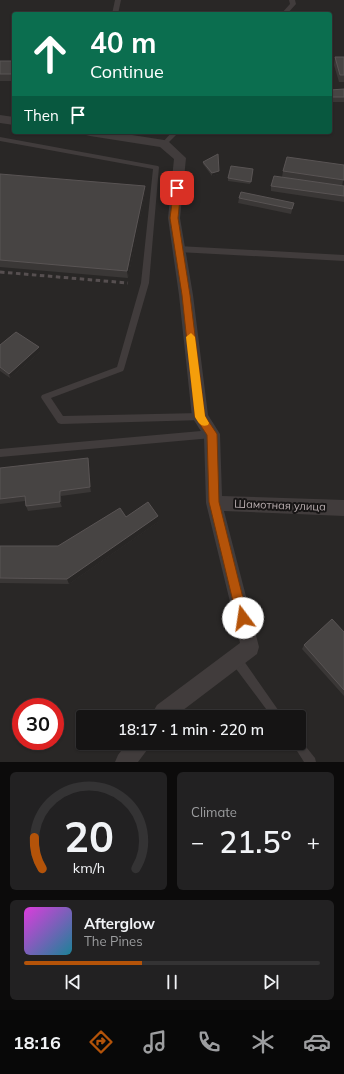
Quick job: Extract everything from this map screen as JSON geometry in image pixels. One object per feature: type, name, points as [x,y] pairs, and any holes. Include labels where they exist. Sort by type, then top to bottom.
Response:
[{"type":"street","points":[[0,119],[12,121]]},
{"type":"street","points":[[102,134],[164,144],[180,158],[174,218],[186,295],[200,417],[212,434],[214,502],[250,647],[167,710]]},
{"type":"street","name":"Шамотная улица","points":[[214,502],[344,508]]},
{"type":"street","points":[[125,762],[134,750]]},
{"type":"lane","points":[[115,12],[118,0]]},
{"type":"lane","points":[[286,12],[293,4],[292,0]]},
{"type":"lane","points":[[164,144],[174,134]]},
{"type":"lane","points":[[0,140],[156,167],[145,283],[120,369],[45,397],[61,420],[200,417]]},
{"type":"lane","points":[[178,249],[344,258]]},
{"type":"lane","points":[[0,453],[212,434]]},
{"type":"lane","points":[[235,658],[273,710]]},
{"type":"lane","points":[[302,750],[311,762]]},
{"type":"shaded area","points":[[0,0],[344,0],[344,762],[0,762]]},
{"type":"building","points":[[335,57],[344,57],[344,75],[340,75]]},
{"type":"building","points":[[0,61],[12,61],[12,74],[0,74]]},
{"type":"building","points":[[344,89],[344,97],[332,97],[332,90]]},
{"type":"building","points":[[218,154],[219,171],[212,173],[203,162]]},
{"type":"building","points":[[287,157],[344,165],[344,180],[283,171]]},
{"type":"building","points":[[231,166],[253,169],[251,182],[228,178]]},
{"type":"building","points":[[0,174],[145,186],[127,271],[0,260]]},
{"type":"building","points":[[274,176],[344,186],[344,196],[271,186]]},
{"type":"building","points":[[241,192],[294,203],[292,209],[239,198]]},
{"type":"building","points":[[16,332],[39,347],[9,374],[0,367],[0,345]]},
{"type":"building","points":[[88,458],[90,487],[60,491],[60,502],[26,506],[25,496],[0,499],[0,468]]},
{"type":"building","points":[[148,502],[158,516],[67,579],[0,578],[0,546],[58,546],[120,508],[126,517]]},
{"type":"building","points":[[332,619],[344,632],[344,690],[304,645]]},
{"type":"railway","points":[[0,272],[128,283]]},
{"type":"slow traffic","points":[[191,337],[200,417],[204,423]]},
{"type":"route","points":[[177,188],[174,218],[186,295],[200,417],[212,434],[214,502],[243,618]]}]
